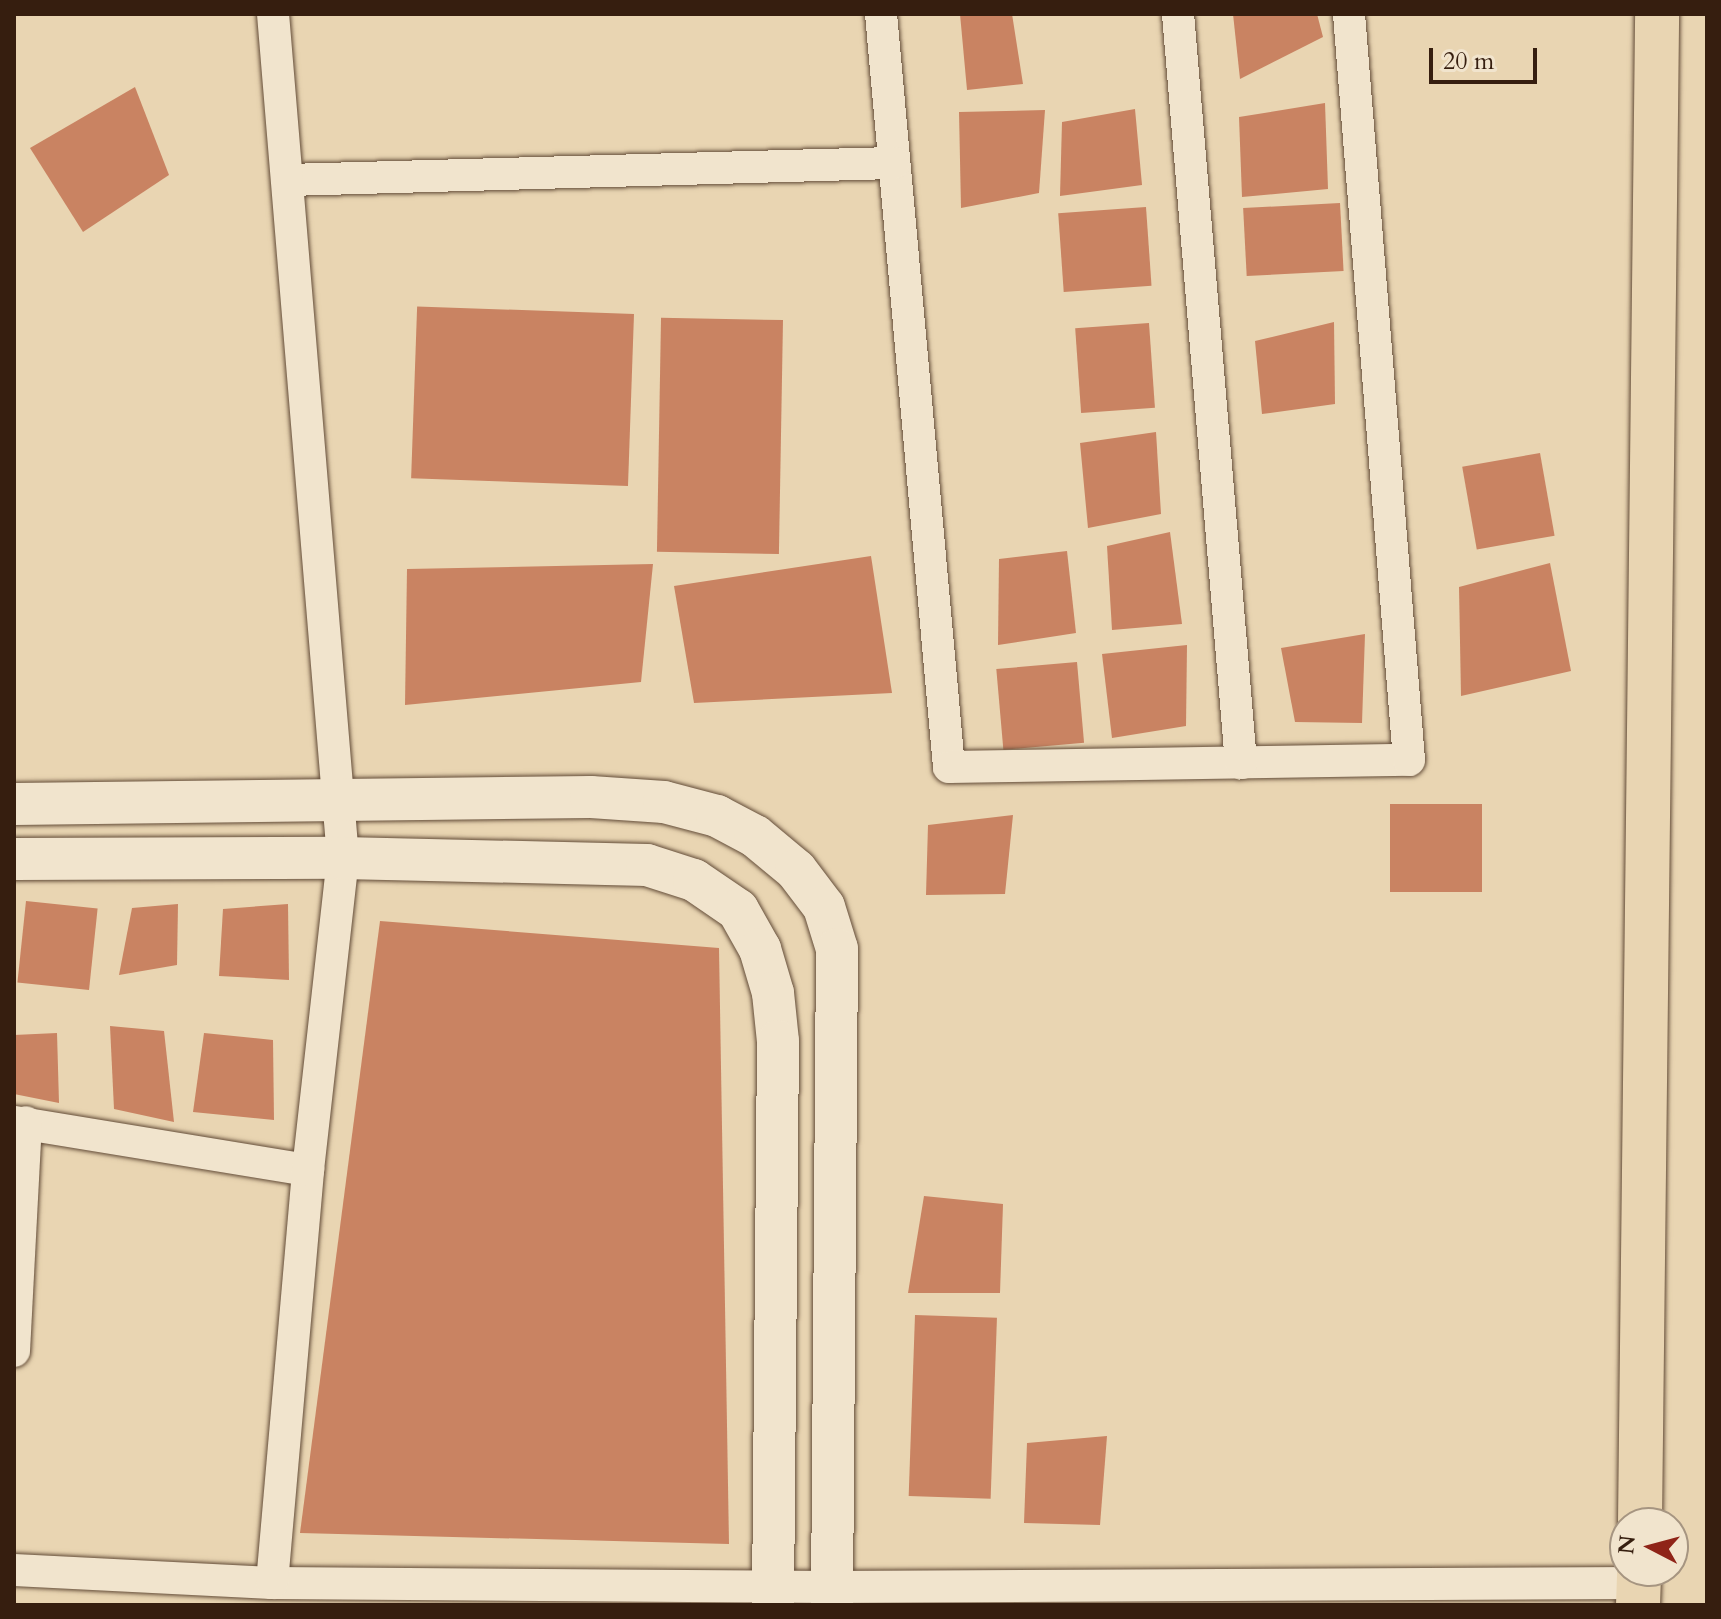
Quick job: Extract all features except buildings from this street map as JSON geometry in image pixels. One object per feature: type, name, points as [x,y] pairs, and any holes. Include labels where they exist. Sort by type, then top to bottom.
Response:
[{"type":"main road","points":[[1640,1507],[1657,14]]},
{"type":"street","points":[[272,1583],[308,1170],[343,858],[273,14]]},
{"type":"street","points":[[881,14],[949,767],[1409,760],[1349,14]]},
{"type":"street","points":[[1178,14],[1241,763]]},
{"type":"street","points":[[288,180],[894,163]]},
{"type":"street","points":[[14,804],[591,797],[664,802],[717,816],[755,836],[796,870],[824,907],[837,949],[832,1596]]},
{"type":"street","points":[[14,859],[343,858],[647,865],[694,880],[738,910],[760,949],[773,993],[778,1041],[773,1595]]},
{"type":"street","points":[[14,1351],[20,1122],[308,1170]]},
{"type":"street","points":[[14,1570],[272,1583],[832,1596],[1609,1586]]}]
